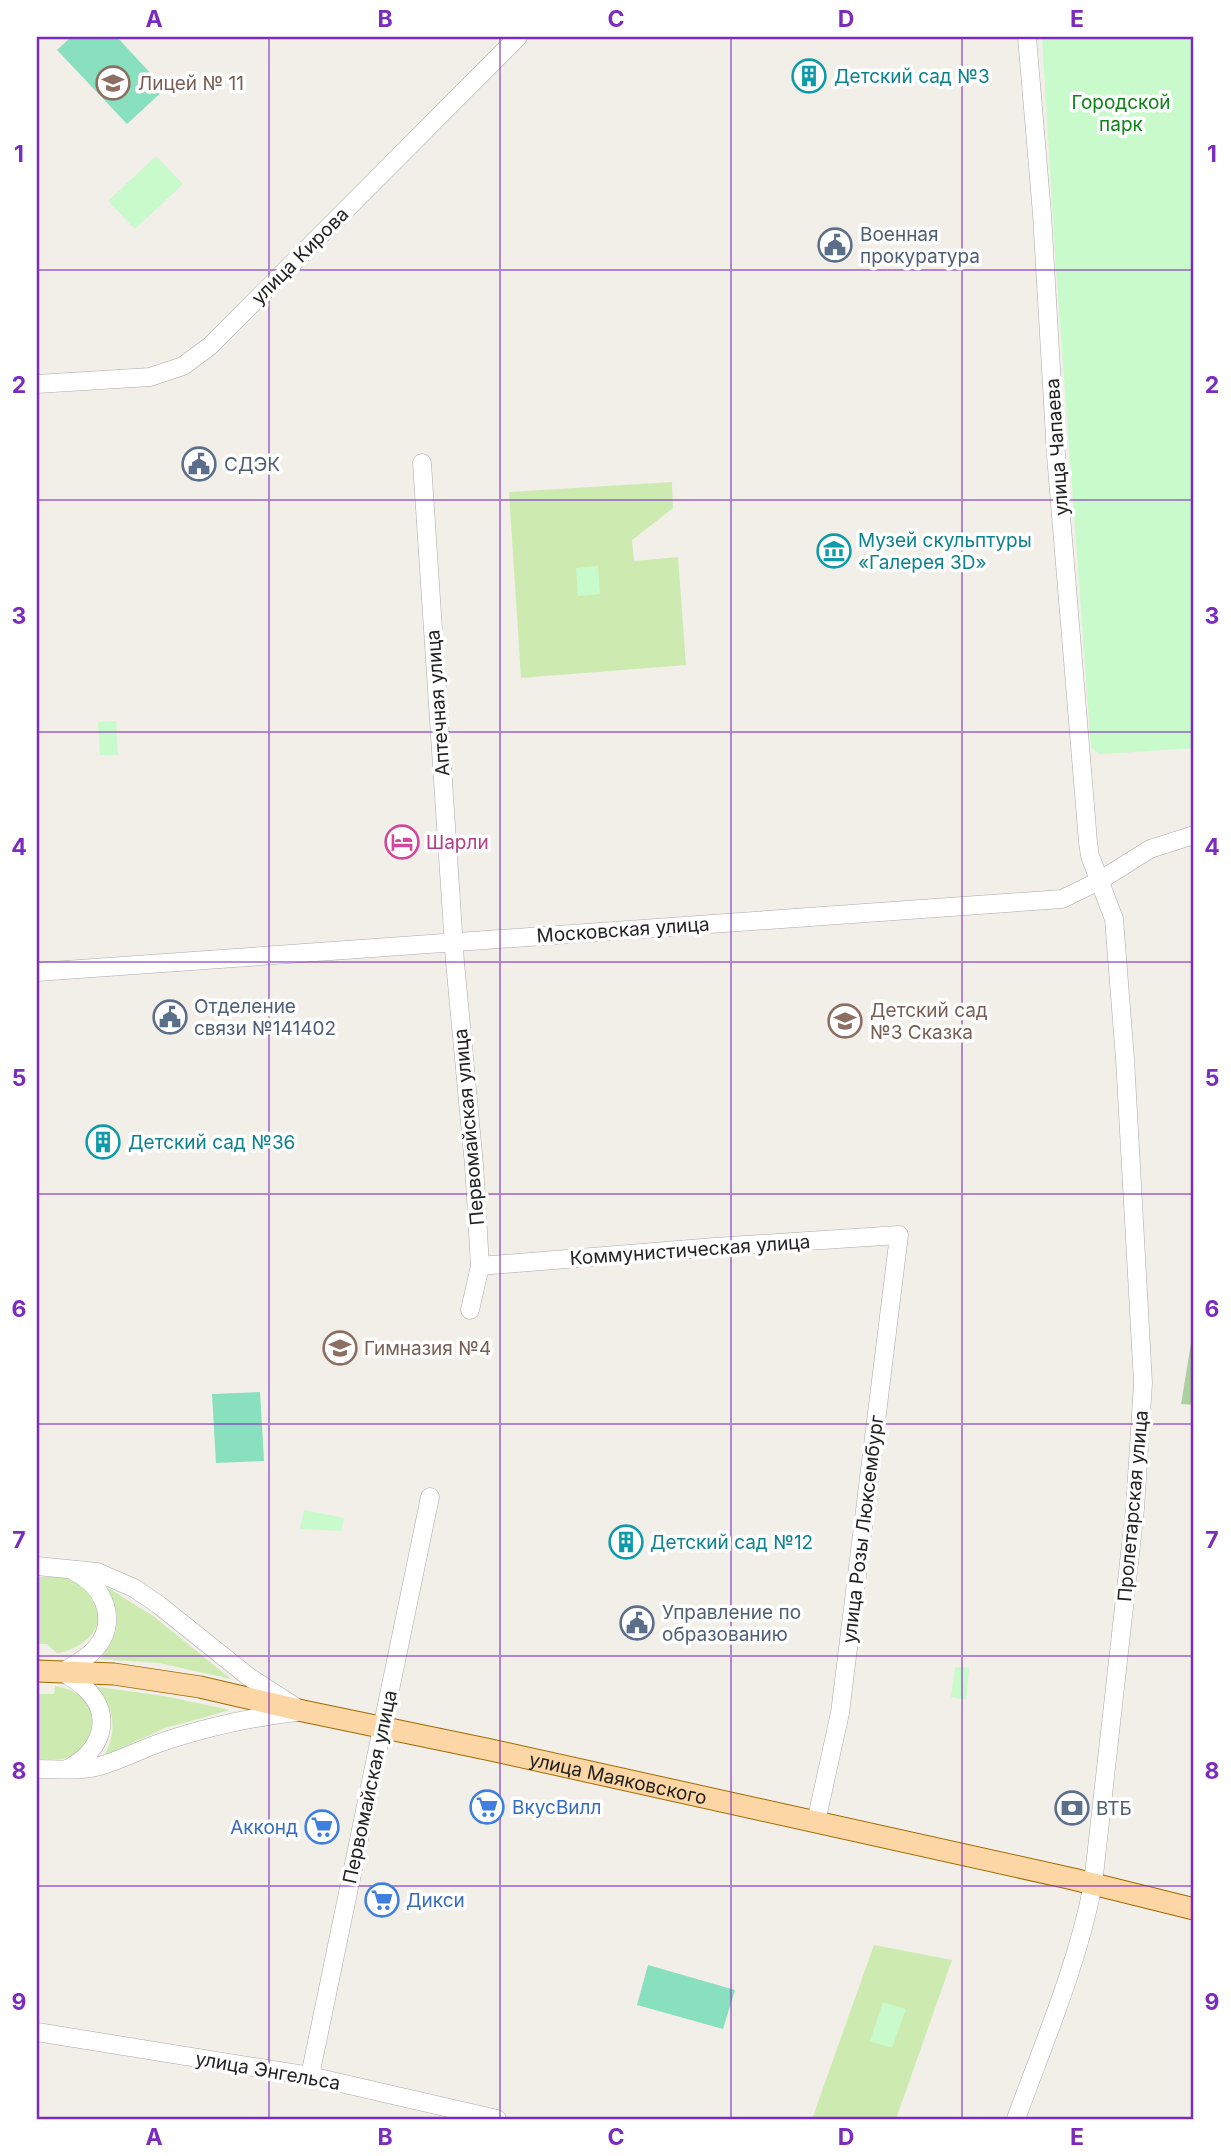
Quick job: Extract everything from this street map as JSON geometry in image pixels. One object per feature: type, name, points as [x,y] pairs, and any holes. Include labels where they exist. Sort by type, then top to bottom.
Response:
[{"type":"main road","name":"улица Маяковского","points":[[37,1671],[114,1674],[200,1687],[303,1712],[383,1727],[816,1822],[1194,1909]]},
{"type":"street","name":"улица Кирова","points":[[37,384],[150,377],[183,366],[220,337],[518,37]]},
{"type":"street","name":"улица Чапаева","points":[[1027,37],[1043,224],[1056,456],[1093,885]]},
{"type":"street","name":"Аптечная улица","points":[[422,463],[454,943]]},
{"type":"street","name":"Московская улица","points":[[37,972],[1062,899],[1093,885],[1150,849],[1194,835]]},
{"type":"street","name":"Пролетарская улица","points":[[1016,2119],[1088,1912],[1093,1884],[1135,1509],[1143,1383],[1126,1073],[1114,919],[1093,885]]},
{"type":"street","name":"Первомайская улица","points":[[454,943],[474,1165],[480,1266],[470,1310]]},
{"type":"street","name":"Коммунистическая улица","points":[[480,1266],[899,1235]]},
{"type":"street","name":"улица Розы Люксембург","points":[[816,1822],[840,1713],[899,1235]]},
{"type":"street","name":"Первомайская улица","points":[[310,2076],[430,1497]]},
{"type":"street","points":[[37,1566],[97,1572],[134,1588],[249,1677],[303,1712]]},
{"type":"street","points":[[65,1770],[81,1762],[90,1753],[99,1740],[101,1726],[95,1699],[87,1689],[63,1672],[96,1648],[104,1637],[107,1624],[107,1610],[96,1586],[85,1577],[68,1570]]},
{"type":"street","points":[[37,1769],[65,1770],[104,1765],[168,1740],[214,1727],[260,1716],[303,1712]]},
{"type":"street","name":"улица Энгельса","points":[[37,2032],[310,2076],[497,2119]]},
{"type":"green space","points":[[71,37],[117,37],[165,89],[127,124],[57,50]]},
{"type":"green space","name":"Городской парк","points":[[1042,37],[1194,37],[1194,748],[1099,754],[1091,747]]},
{"type":"green space","points":[[156,156],[183,184],[135,229],[108,201]]},
{"type":"green space","points":[[672,482],[673,508],[632,540],[634,561],[678,557],[686,665],[521,678],[509,492]]},
{"type":"green space","points":[[598,566],[600,594],[578,596],[576,568]]},
{"type":"green space","points":[[116,721],[118,755],[100,755],[98,722]]},
{"type":"green space","points":[[1194,1325],[1194,1405],[1181,1404]]},
{"type":"green space","points":[[260,1392],[264,1461],[216,1463],[212,1394]]},
{"type":"green space","points":[[304,1510],[344,1518],[341,1531],[300,1529]]},
{"type":"green space","points":[[37,1577],[59,1577],[81,1584],[98,1604],[100,1615],[97,1626],[82,1643],[70,1650],[57,1653],[47,1644],[37,1644]]},
{"type":"green space","points":[[105,1586],[153,1616],[231,1679],[159,1663],[100,1659],[112,1641],[117,1623],[115,1606]]},
{"type":"green space","points":[[955,1667],[969,1668],[966,1700],[951,1697]]},
{"type":"green space","points":[[55,1686],[74,1692],[88,1703],[93,1718],[92,1728],[84,1746],[75,1755],[61,1759],[37,1759],[37,1694],[54,1694]]},
{"type":"green space","points":[[98,1687],[164,1696],[230,1710],[165,1728],[104,1756],[111,1738],[112,1721],[108,1704]]},
{"type":"green space","points":[[874,1945],[952,1960],[896,2119],[812,2119]]},
{"type":"green space","points":[[648,1965],[735,1990],[723,2029],[637,2005]]},
{"type":"green space","points":[[883,2002],[906,2009],[892,2048],[870,2041]]},
{"type":"place","name":"Детский сад №3","points":[[809,76]]},
{"type":"place","name":"Лицей № 11","points":[[113,83]]},
{"type":"place","name":"Военная прокуратура","points":[[835,245]]},
{"type":"place","name":"СДЭК","points":[[199,464]]},
{"type":"place","name":"Музей скульптуры «Галерея 3D»","points":[[834,551]]},
{"type":"place","name":"Шарли","points":[[402,842]]},
{"type":"place","name":"Отделение связи №141402","points":[[170,1017]]},
{"type":"place","name":"Детский сад №3 Сказка","points":[[845,1021]]},
{"type":"place","name":"Детский сад №36","points":[[103,1142]]},
{"type":"place","name":"Гимназия №4","points":[[340,1348]]},
{"type":"place","name":"Детский сад №12","points":[[626,1542]]},
{"type":"place","name":"Управление по образованию","points":[[637,1623]]},
{"type":"place","name":"ВкусВилл","points":[[487,1807]]},
{"type":"place","name":"ВТБ","points":[[1072,1808]]},
{"type":"place","name":"Акконд","points":[[322,1827]]},
{"type":"place","name":"Дикси","points":[[382,1900]]}]
